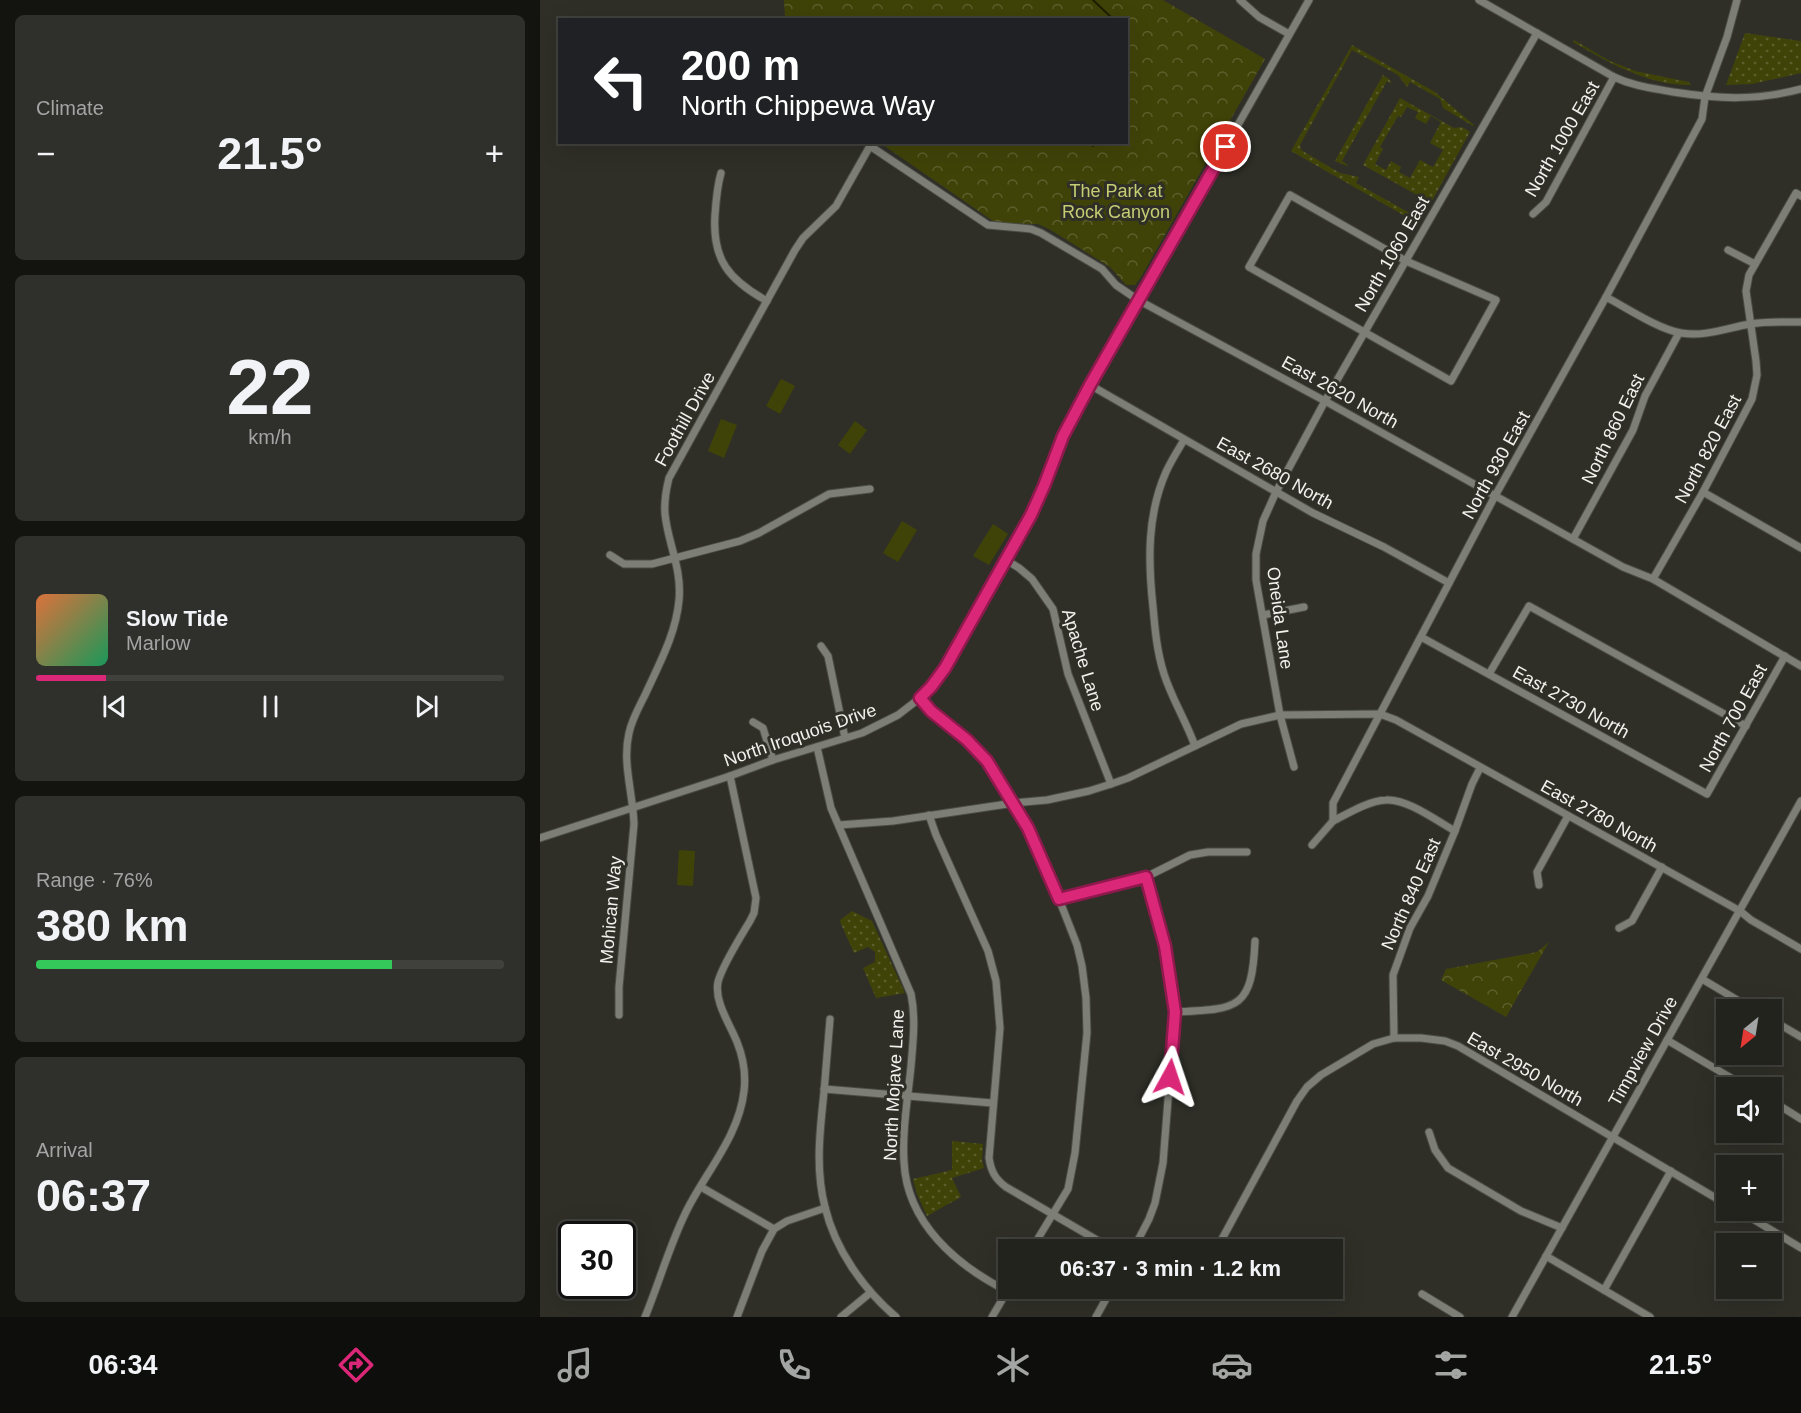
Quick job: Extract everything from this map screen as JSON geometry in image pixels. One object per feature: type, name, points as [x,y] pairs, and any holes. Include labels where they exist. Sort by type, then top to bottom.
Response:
[{"type":"street","points":[[1240,0],[1259,17],[1289,34]]},
{"type":"street","name":"North Iroquois Drive","points":[[540,838],[874,728],[898,715],[931,687],[945,668],[1031,515],[1063,436],[1090,385],[1309,0]]},
{"type":"street","points":[[1479,0],[1614,77],[1638,86],[1705,97],[1751,98],[1801,89]]},
{"type":"street","name":"North 930 East","points":[[1333,821],[1333,803],[1420,636],[1702,119],[1705,97],[1727,37],[1737,0]]},
{"type":"street","name":"North 1060 East","points":[[1276,492],[1325,401],[1537,33]]},
{"type":"street","name":"North 1000 East","points":[[1533,214],[1546,202],[1614,77]]},
{"type":"street","name":"East 2620 North","points":[[870,146],[959,204],[977,219],[988,225],[1031,229],[1041,234],[1102,269],[1116,285],[1138,300],[1623,567],[1653,579],[1801,666]]},
{"type":"street","name":"Foothill Drive","points":[[633,808],[627,769],[627,742],[634,718],[668,647],[675,626],[680,586],[676,558],[664,513],[669,478],[795,250],[803,238],[836,206],[870,146]]},
{"type":"street","points":[[721,172],[717,188],[714,232],[718,249],[728,270],[740,284],[768,301]]},
{"type":"street","name":"North 820 East","points":[[1653,579],[1752,399],[1756,361],[1746,291],[1749,275],[1798,194]]},
{"type":"street","points":[[1290,195],[1406,261],[1496,300],[1451,381],[1249,267],[1290,195]]},
{"type":"street","points":[[1728,250],[1755,264]]},
{"type":"street","points":[[1606,297],[1662,327],[1694,335],[1750,324],[1801,322]]},
{"type":"street","name":"North 860 East","points":[[1573,539],[1633,430],[1645,396],[1679,333]]},
{"type":"street","name":"East 2680 North","points":[[1090,385],[1312,513],[1449,583]]},
{"type":"street","points":[[1184,440],[1166,472],[1156,502],[1150,540],[1149,572],[1155,639],[1161,668],[1195,746]]},
{"type":"street","points":[[610,555],[624,564],[652,564],[676,558],[740,541],[829,494],[870,489]]},
{"type":"street","name":"Oneida Lane","points":[[1276,492],[1263,521],[1256,554],[1256,580],[1280,715],[1294,767]]},
{"type":"street","points":[[1702,492],[1801,548]]},
{"type":"street","name":"Apache Lane","points":[[1006,560],[1032,579],[1053,609],[1068,674],[1111,784]]},
{"type":"street","points":[[1489,674],[1529,606],[1746,726]]},
{"type":"street","points":[[1263,615],[1304,607]]},
{"type":"street","name":"East 2730 North","points":[[1420,636],[1707,794]]},
{"type":"street","points":[[821,646],[828,656],[845,738]]},
{"type":"street","name":"North 700 East","points":[[1707,794],[1785,656]]},
{"type":"street","points":[[920,698],[931,711],[967,740],[987,761],[1014,803],[1028,828],[1059,899],[1077,945],[1082,966],[1087,1033],[1072,1172],[1068,1189],[1038,1239]]},
{"type":"street","points":[[839,825],[893,821],[1047,800],[1089,791],[1128,778],[1241,723],[1280,715],[1380,714]]},
{"type":"street","name":"East 2780 North","points":[[1380,714],[1396,720],[1662,867],[1801,949]]},
{"type":"street","points":[[753,722],[763,728],[773,760]]},
{"type":"street","name":"North Mojave Lane","points":[[817,747],[831,807],[911,994],[915,1020],[906,1114],[904,1164],[910,1194],[920,1216],[933,1235],[950,1253],[998,1286]]},
{"type":"street","name":"North 840 East","points":[[1394,1038],[1393,975],[1410,928],[1428,896],[1480,768]]},
{"type":"street","points":[[645,1317],[685,1214],[734,1128],[742,1103],[744,1090],[742,1056],[720,1004],[717,989],[721,974],[754,913],[756,898],[730,776]]},
{"type":"street","points":[[1312,845],[1333,821],[1364,806],[1389,799],[1405,803],[1455,831]]},
{"type":"street","name":"Timpview Drive","points":[[1512,1317],[1801,801]]},
{"type":"street","name":"Mohican Way","points":[[619,1015],[619,987],[634,824],[633,808]]},
{"type":"street","points":[[929,815],[988,951],[996,981],[1000,1028],[992,1103],[989,1158],[992,1171],[1000,1183],[1006,1187],[1096,1239]]},
{"type":"street","points":[[1539,885],[1537,872],[1568,816]]},
{"type":"street","points":[[1059,899],[1146,877],[1190,855],[1208,852],[1247,852]]},
{"type":"street","points":[[1619,928],[1632,921],[1662,867]]},
{"type":"street","points":[[1139,1239],[1155,1203],[1163,1163],[1175,1012],[1165,946],[1146,877]]},
{"type":"street","points":[[1175,1012],[1218,1010],[1229,1007],[1242,998],[1250,982],[1255,941]]},
{"type":"street","points":[[1702,979],[1736,999]]},
{"type":"street","points":[[830,1019],[819,1138],[825,1208],[840,1245],[854,1270],[870,1293],[896,1317]]},
{"type":"street","points":[[1782,1026],[1801,1037]]},
{"type":"street","points":[[1222,1239],[1307,1087],[1321,1075],[1373,1044],[1394,1038]]},
{"type":"street","name":"East 2950 North","points":[[1394,1038],[1421,1038],[1445,1041],[1458,1046],[1716,1198]]},
{"type":"street","points":[[1667,1040],[1729,1077]]},
{"type":"street","points":[[824,1089],[992,1103]]},
{"type":"street","points":[[1782,1107],[1801,1119]]},
{"type":"street","points":[[1429,1132],[1435,1150],[1448,1168],[1521,1211],[1562,1228]]},
{"type":"street","points":[[1604,1290],[1671,1171]]},
{"type":"street","points":[[701,1186],[774,1229]]},
{"type":"street","points":[[737,1317],[762,1251],[774,1229],[787,1221],[825,1208]]},
{"type":"street","points":[[1756,1221],[1801,1248]]},
{"type":"street","points":[[1546,1256],[1650,1317]]},
{"type":"street","points":[[841,1317],[870,1293]]},
{"type":"street","points":[[1422,1294],[1460,1317]]},
{"type":"street","points":[[992,1317],[1003,1299]]},
{"type":"street","points":[[1096,1317],[1106,1299]]},
{"type":"green space","name":"The Park at Rock Canyon","points":[[784,0],[1163,0],[1265,59],[1141,277],[1135,285],[1126,285],[1110,267],[1049,229],[1038,224],[993,221],[884,144],[1128,144],[1128,18],[785,18]]},
{"type":"green space","points":[[1745,33],[1801,41],[1801,73],[1752,84],[1726,85]]},
{"type":"green space","points":[[1574,40],[1608,60],[1635,71],[1689,82],[1691,85],[1659,82],[1644,77],[1614,65],[1573,42]]},
{"type":"green space","points":[[1352,45],[1435,92],[1474,125],[1443,108],[1440,99],[1410,82],[1407,87],[1398,75],[1352,50],[1300,145],[1301,150],[1340,173],[1359,177],[1356,183],[1408,212],[1415,209],[1425,214],[1419,224],[1291,151]]},
{"type":"green space","points":[[1383,75],[1392,84],[1387,81],[1342,161],[1348,165],[1335,161]]},
{"type":"green space","points":[[1400,98],[1454,128],[1462,127],[1470,132],[1428,208],[1418,202],[1417,195],[1363,165]],"holes":[[[1407,107],[1418,112],[1415,118],[1426,124],[1431,116],[1441,122],[1430,143],[1443,150],[1433,167],[1420,160],[1410,178],[1399,172],[1401,167],[1391,161],[1386,170],[1375,164],[1383,149],[1380,147],[1398,116],[1401,117]]]},
{"type":"green space","points":[[781,379],[795,386],[780,414],[766,406]]},
{"type":"green space","points":[[721,419],[737,425],[724,458],[708,451]]},
{"type":"green space","points":[[855,421],[867,430],[850,454],[838,445]]},
{"type":"green space","points":[[902,521],[917,530],[898,562],[883,553]]},
{"type":"green space","points":[[993,524],[1008,534],[989,565],[973,556]]},
{"type":"green space","points":[[679,850],[695,851],[693,886],[677,885]]},
{"type":"green space","points":[[852,911],[872,921],[905,993],[876,998],[863,968],[875,962],[875,952],[868,947],[854,953],[841,924],[840,920]]},
{"type":"green space","points":[[1549,942],[1506,1017],[1441,980],[1446,969],[1537,952]]},
{"type":"green space","points":[[952,1141],[983,1144],[984,1168],[952,1178],[961,1197],[927,1216],[913,1179],[952,1170]]},
{"type":"waterway","points":[[1093,0],[1112,18]]},
{"type":"route","points":[[1170,1077],[1175,1012],[1165,946],[1146,877],[1059,899],[1028,828],[987,761],[967,740],[931,711],[920,698],[945,668],[1031,515],[1063,436],[1090,385],[1226,147]]}]
